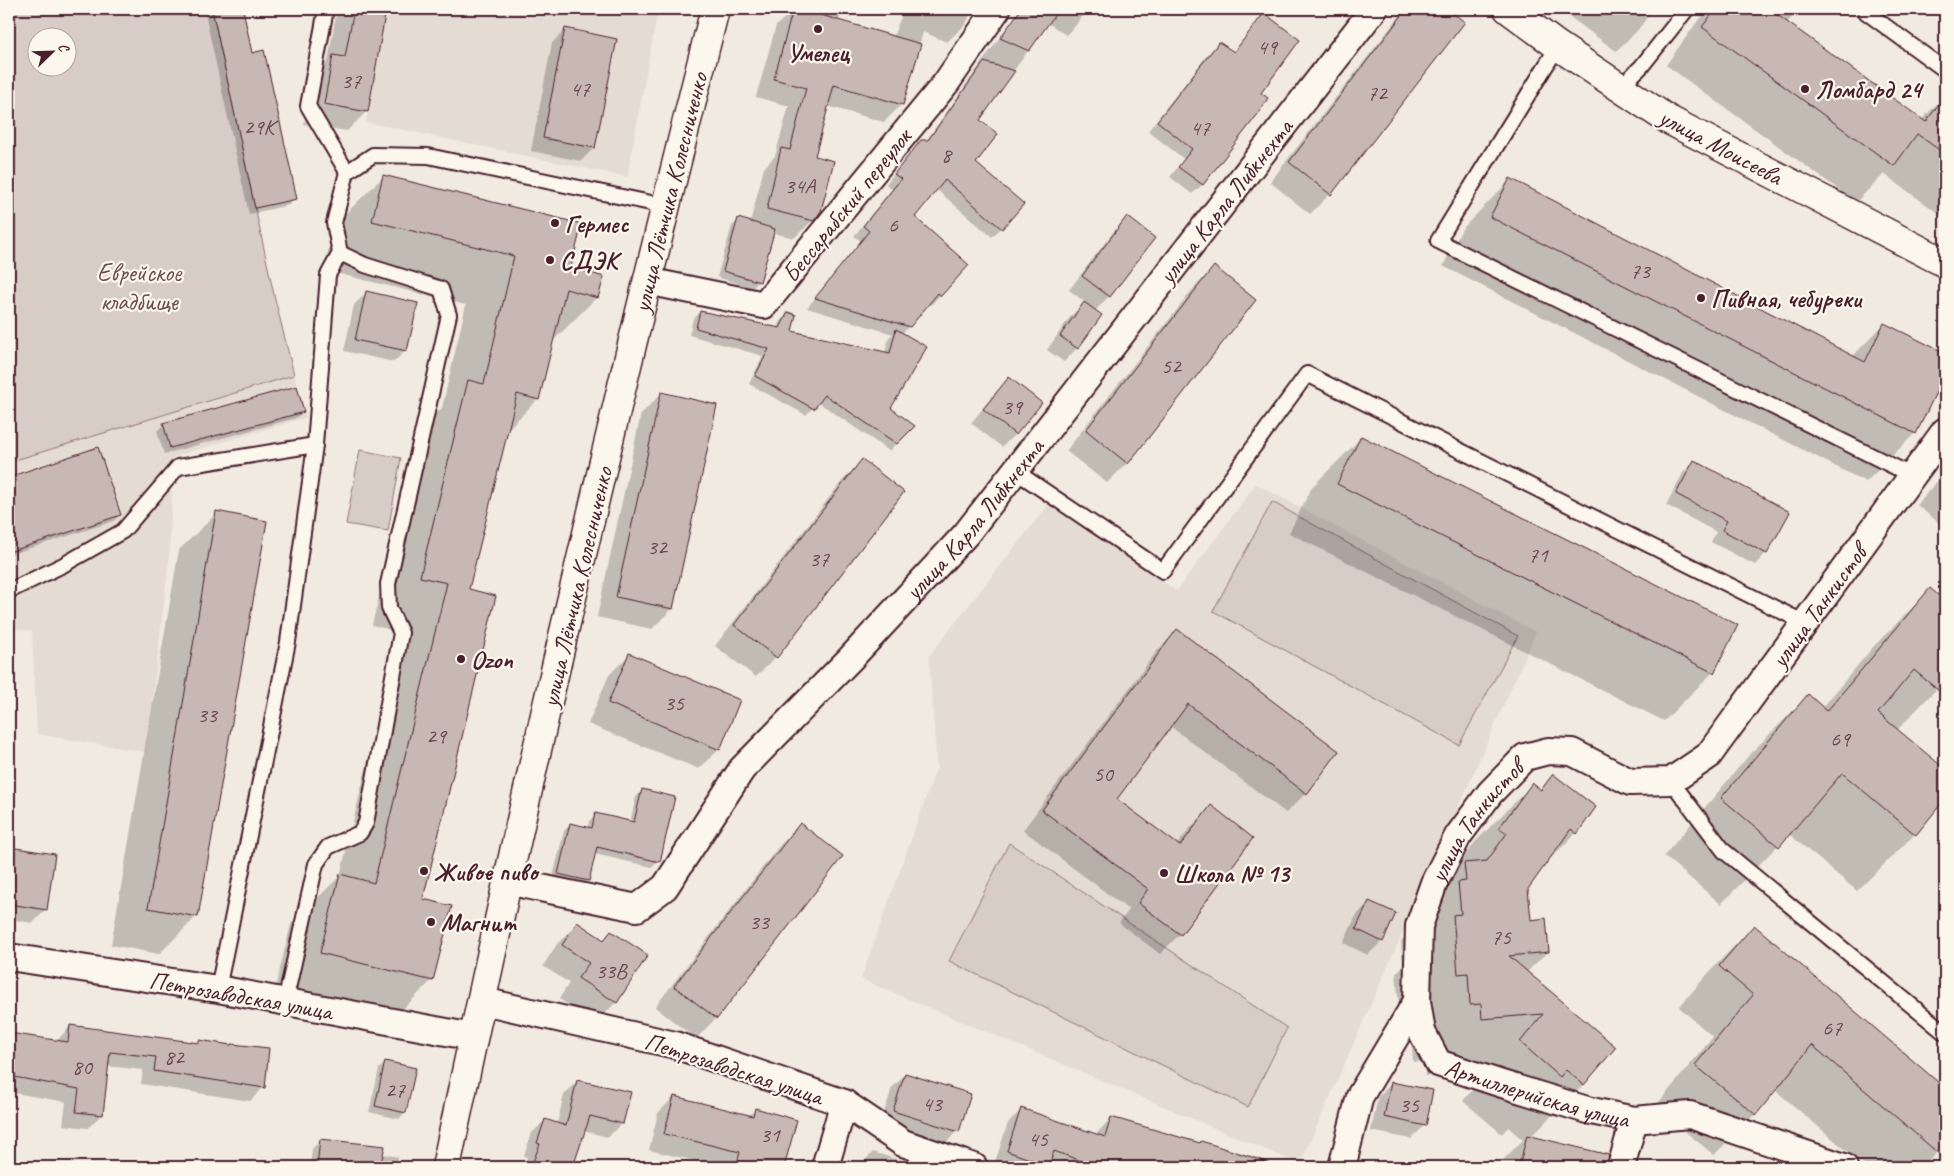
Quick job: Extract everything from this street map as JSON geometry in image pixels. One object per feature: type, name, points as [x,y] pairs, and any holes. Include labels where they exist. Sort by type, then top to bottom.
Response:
[{"type":"street","name":"улица Лётчика Колесниченко","points":[[446,1167],[508,881],[647,281],[715,9]]},
{"type":"street","name":"Бессарабский переулок","points":[[647,281],[764,305],[946,83],[997,9]]},
{"type":"street","name":"улица Карла Либкнехта","points":[[508,881],[637,908],[665,887],[742,769],[850,660],[966,534],[1374,9]]},
{"type":"street","name":"улица Моисеева","points":[[1508,9],[1558,46],[1667,120],[1945,264]]},
{"type":"street","name":"улица Танкистов","points":[[1342,1167],[1360,1096],[1417,1001],[1419,926],[1434,883],[1458,836],[1490,793],[1525,757],[1548,751],[1572,752],[1630,782],[1671,781],[1708,756],[1945,431]]},
{"type":"street","name":"Петрозаводская улица","points":[[9,957],[218,989],[473,1037]]},
{"type":"street","name":"Петрозаводская улица","points":[[483,1001],[675,1045],[844,1103],[903,1143],[974,1167]]},
{"type":"street","name":"Артиллерийская улица","points":[[1417,1001],[1422,1032],[1438,1063],[1588,1110],[1634,1120],[1690,1115],[1844,1167]]},
{"type":"street","points":[[825,1167],[844,1103]]},
{"type":"street","points":[[1622,1167],[1634,1120]]},
{"type":"lane","points":[[326,9],[308,106],[347,172]]},
{"type":"lane","points":[[1620,88],[1641,67],[1687,9]]},
{"type":"lane","points":[[1869,9],[1866,12],[1945,70]]},
{"type":"lane","points":[[1558,46],[1438,241],[1912,476]]},
{"type":"lane","points":[[218,989],[288,642],[315,445],[328,275],[340,253],[334,223],[347,172],[373,155],[428,156],[665,206]]},
{"type":"lane","points":[[285,1002],[316,864],[328,847],[360,833],[366,823],[401,634],[389,608],[388,584],[449,315],[441,289],[365,265],[340,253]]},
{"type":"lane","points":[[1015,471],[1163,571],[1307,374],[1805,623]]},
{"type":"lane","points":[[9,592],[63,565],[123,531],[178,467],[315,445]]},
{"type":"lane","points":[[1671,781],[1724,851],[1945,1033]]},
{"type":"shaded area","points":[[354,9],[658,9],[627,177],[366,122],[368,112],[324,104],[333,55],[345,57]]},
{"type":"shaded area","points":[[294,375],[306,417],[173,457],[169,560],[146,752],[37,734],[32,631],[9,628],[9,462]]},
{"type":"shaded area","name":"Школа № 13","points":[[1256,484],[1536,632],[1300,1164],[861,979],[937,767],[929,656],[1049,504],[1177,591]]},
{"type":"green space","name":"Еврейское кладбище","points":[[9,9],[212,9],[274,295],[294,375],[9,462]]},
{"type":"green space","points":[[360,450],[401,458],[388,531],[346,524]]},
{"type":"green space","points":[[1272,502],[1518,636],[1459,745],[1213,611]]},
{"type":"green space","points":[[1009,843],[1287,1028],[1248,1107],[949,961]]},
{"type":"building","points":[[212,9],[243,9],[252,53],[264,50],[297,199],[255,208]]},
{"type":"building","points":[[354,9],[386,9],[368,112],[324,104],[333,55],[345,57]]},
{"type":"building","points":[[793,9],[800,9],[921,44],[903,105],[834,85],[815,156],[834,161],[821,211],[814,221],[767,209],[781,148],[790,150],[806,88],[774,79]]},
{"type":"building","points":[[1021,9],[1059,9],[1029,51],[1000,38]]},
{"type":"building","points":[[1407,9],[1447,9],[1465,22],[1331,195],[1289,162]]},
{"type":"building","points":[[1716,9],[1769,9],[1926,122],[1945,95],[1945,154],[1917,134],[1894,166],[1702,27]]},
{"type":"building","points":[[1264,13],[1300,40],[1261,93],[1268,98],[1258,114],[1203,185],[1178,167],[1192,149],[1157,121],[1219,42],[1234,52]]},
{"type":"building","points":[[565,28],[617,39],[595,148],[543,138]]},
{"type":"building","points":[[984,62],[1015,71],[980,120],[998,134],[976,163],[1024,204],[1002,229],[945,180],[915,217],[969,265],[941,296],[938,293],[910,327],[815,298],[869,231],[863,226],[901,179],[894,174],[921,140],[928,140]]},
{"type":"building","points":[[383,175],[582,224],[571,267],[604,277],[598,298],[566,289],[539,400],[517,394],[469,589],[496,596],[423,899],[452,906],[433,981],[320,953],[340,874],[374,883],[447,583],[420,577],[468,380],[484,384],[514,256],[372,221]]},
{"type":"building","points":[[1510,178],[1865,362],[1884,323],[1945,353],[1945,374],[1916,434],[1490,217]]},
{"type":"building","points":[[1127,216],[1155,238],[1110,297],[1082,276]]},
{"type":"building","points":[[738,218],[775,229],[760,282],[723,271]]},
{"type":"building","points":[[1214,266],[1256,300],[1128,464],[1086,430]]},
{"type":"building","points":[[366,291],[418,303],[407,351],[355,340]]},
{"type":"building","points":[[1084,302],[1102,315],[1078,349],[1060,336]]},
{"type":"building","points":[[700,311],[780,328],[788,312],[796,315],[792,331],[890,353],[896,329],[927,347],[891,408],[915,426],[897,444],[825,395],[814,409],[755,376],[769,349],[696,328]]},
{"type":"building","points":[[1009,377],[1042,403],[1016,435],[983,409]]},
{"type":"building","points":[[297,386],[304,412],[170,448],[163,423]]},
{"type":"building","points":[[661,392],[717,405],[673,609],[616,597]]},
{"type":"building","points":[[1361,436],[1738,625],[1714,673],[1337,484]]},
{"type":"building","points":[[98,447],[121,515],[9,552],[9,477]]},
{"type":"building","points":[[862,459],[904,492],[777,658],[734,625]]},
{"type":"building","points":[[1694,460],[1790,512],[1767,554],[1722,530],[1727,521],[1676,494]]},
{"type":"building","points":[[216,511],[267,521],[198,917],[148,908]]},
{"type":"building","points":[[1930,588],[1945,601],[1945,696],[1914,670],[1878,713],[1945,769],[1945,799],[1916,835],[1842,773],[1779,847],[1721,798],[1808,694],[1827,711]]},
{"type":"building","points":[[1177,629],[1339,751],[1307,794],[1188,704],[1117,799],[1180,846],[1211,805],[1253,838],[1181,935],[1138,903],[1148,889],[1042,810]]},
{"type":"building","points":[[629,653],[740,700],[720,750],[608,703]]},
{"type":"building","points":[[1553,774],[1596,807],[1577,834],[1571,829],[1528,889],[1531,920],[1546,918],[1549,952],[1509,956],[1616,1047],[1584,1085],[1566,1070],[1560,1077],[1520,1042],[1543,1014],[1482,1019],[1481,1004],[1470,1005],[1468,973],[1458,974],[1453,915],[1461,914],[1458,882],[1466,881],[1464,863],[1487,861],[1507,833],[1499,828],[1532,783],[1541,790]]},
{"type":"building","points":[[642,789],[675,797],[660,862],[597,847],[589,881],[558,874],[570,823],[592,828],[595,813],[634,822]]},
{"type":"building","points":[[800,823],[843,856],[717,1019],[674,986]]},
{"type":"building","points":[[9,847],[55,854],[47,910],[9,904]]},
{"type":"building","points":[[1369,901],[1396,913],[1383,942],[1356,929]]},
{"type":"building","points":[[577,922],[604,940],[611,931],[648,955],[617,1003],[578,978],[589,963],[562,945]]},
{"type":"building","points":[[1754,925],[1945,1088],[1945,1159],[1812,1045],[1756,1115],[1695,1065],[1753,995],[1719,966]]},
{"type":"building","points":[[70,1025],[199,1043],[199,1040],[269,1048],[265,1088],[154,1071],[156,1057],[110,1052],[103,1115],[76,1112],[79,1089],[9,1076],[9,1033],[68,1042]]},
{"type":"building","points":[[385,1061],[416,1068],[406,1113],[375,1106]]},
{"type":"building","points":[[905,1073],[971,1094],[959,1132],[893,1111]]},
{"type":"building","points":[[577,1080],[631,1092],[623,1124],[590,1116],[573,1167],[531,1167],[540,1144],[537,1143],[545,1119],[566,1126]]},
{"type":"building","points":[[1391,1082],[1433,1090],[1426,1126],[1384,1117]]},
{"type":"building","points":[[674,1096],[753,1116],[755,1108],[797,1120],[784,1167],[736,1167],[740,1152],[664,1134]]},
{"type":"building","points":[[1021,1108],[1105,1137],[1111,1117],[1200,1143],[1201,1141],[1267,1162],[1266,1167],[1098,1167],[1054,1151],[1049,1166],[1007,1151]]},
{"type":"building","points":[[1527,1135],[1609,1155],[1606,1167],[1519,1167]]},
{"type":"building","points":[[320,1139],[385,1146],[380,1167],[317,1167]]},
{"type":"place","name":"Умелец","points":[[818,29]]},
{"type":"place","name":"Ломбард 24","points":[[1805,89]]},
{"type":"place","name":"Гермес","points":[[555,223]]},
{"type":"place","name":"СДЭК","points":[[550,260]]},
{"type":"place","name":"Пивная, чебуреки","points":[[1701,298]]},
{"type":"place","name":"Ozon","points":[[461,659]]},
{"type":"place","name":"Живое пиво","points":[[424,871]]},
{"type":"place","name":"Школа № 13","points":[[1164,873]]},
{"type":"place","name":"Магнит","points":[[431,922]]}]
